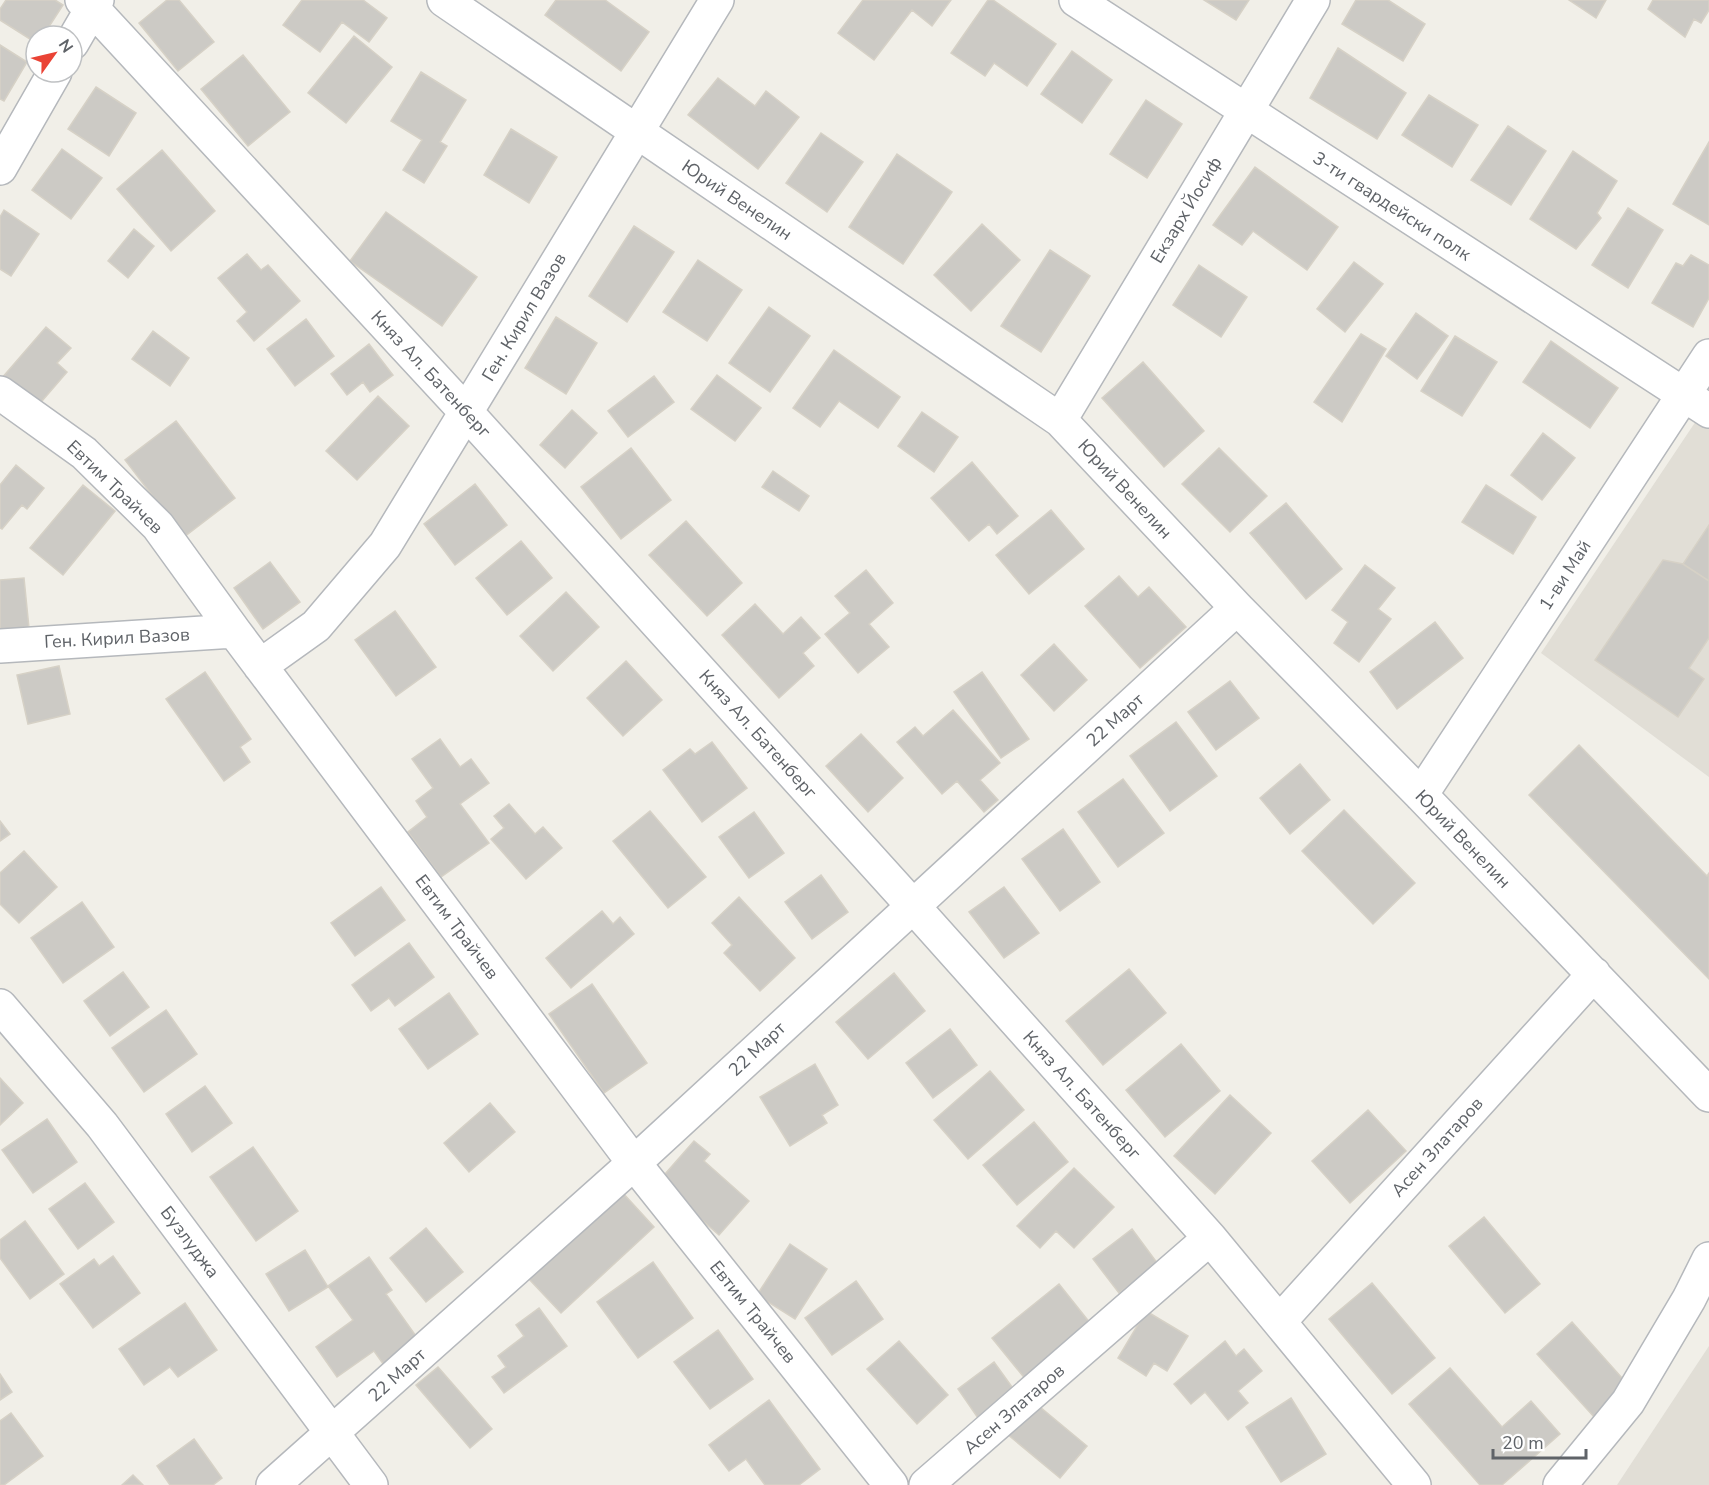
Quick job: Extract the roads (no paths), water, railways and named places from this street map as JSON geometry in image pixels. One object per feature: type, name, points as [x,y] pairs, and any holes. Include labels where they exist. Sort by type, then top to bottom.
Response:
[{"type":"street","name":"Юрий Венелин","points":[[444,0],[1060,420],[1237,608],[1421,795],[1709,1095]]},
{"type":"street","name":"Ген. Кирил Вазов","points":[[260,666],[316,626],[385,545],[717,0]]},
{"type":"street","name":"3-ти гвардейски полк","points":[[1076,0],[1696,403]]},
{"type":"street","name":"Екзарх Йосиф","points":[[1060,420],[1313,0]]},
{"type":"street","points":[[81,24],[90,3]]},
{"type":"street","name":"Княз Ал. Батенберг","points":[[90,3],[466,412],[1210,1238],[1414,1485]]},
{"type":"street","points":[[0,168],[48,84]]},
{"type":"street","name":"1-ви Май","points":[[1421,795],[1696,403],[1709,356]]},
{"type":"street","name":"Евтим Трайчев","points":[[0,393],[84,453],[159,526],[260,666],[634,1163],[891,1485]]},
{"type":"street","name":"22 Март","points":[[273,1485],[634,1163],[1237,608]]},
{"type":"street","name":"Ген. Кирил Вазов","points":[[0,646],[234,631]]},
{"type":"street","name":"Асен Златаров","points":[[1280,1321],[1594,974]]},
{"type":"street","name":"Бузлуджа","points":[[0,1006],[102,1125],[370,1485]]},
{"type":"street","name":"Асен Златаров","points":[[926,1485],[1210,1238]]},
{"type":"street","points":[[1560,1485],[1628,1402],[1689,1299],[1709,1259]]}]
